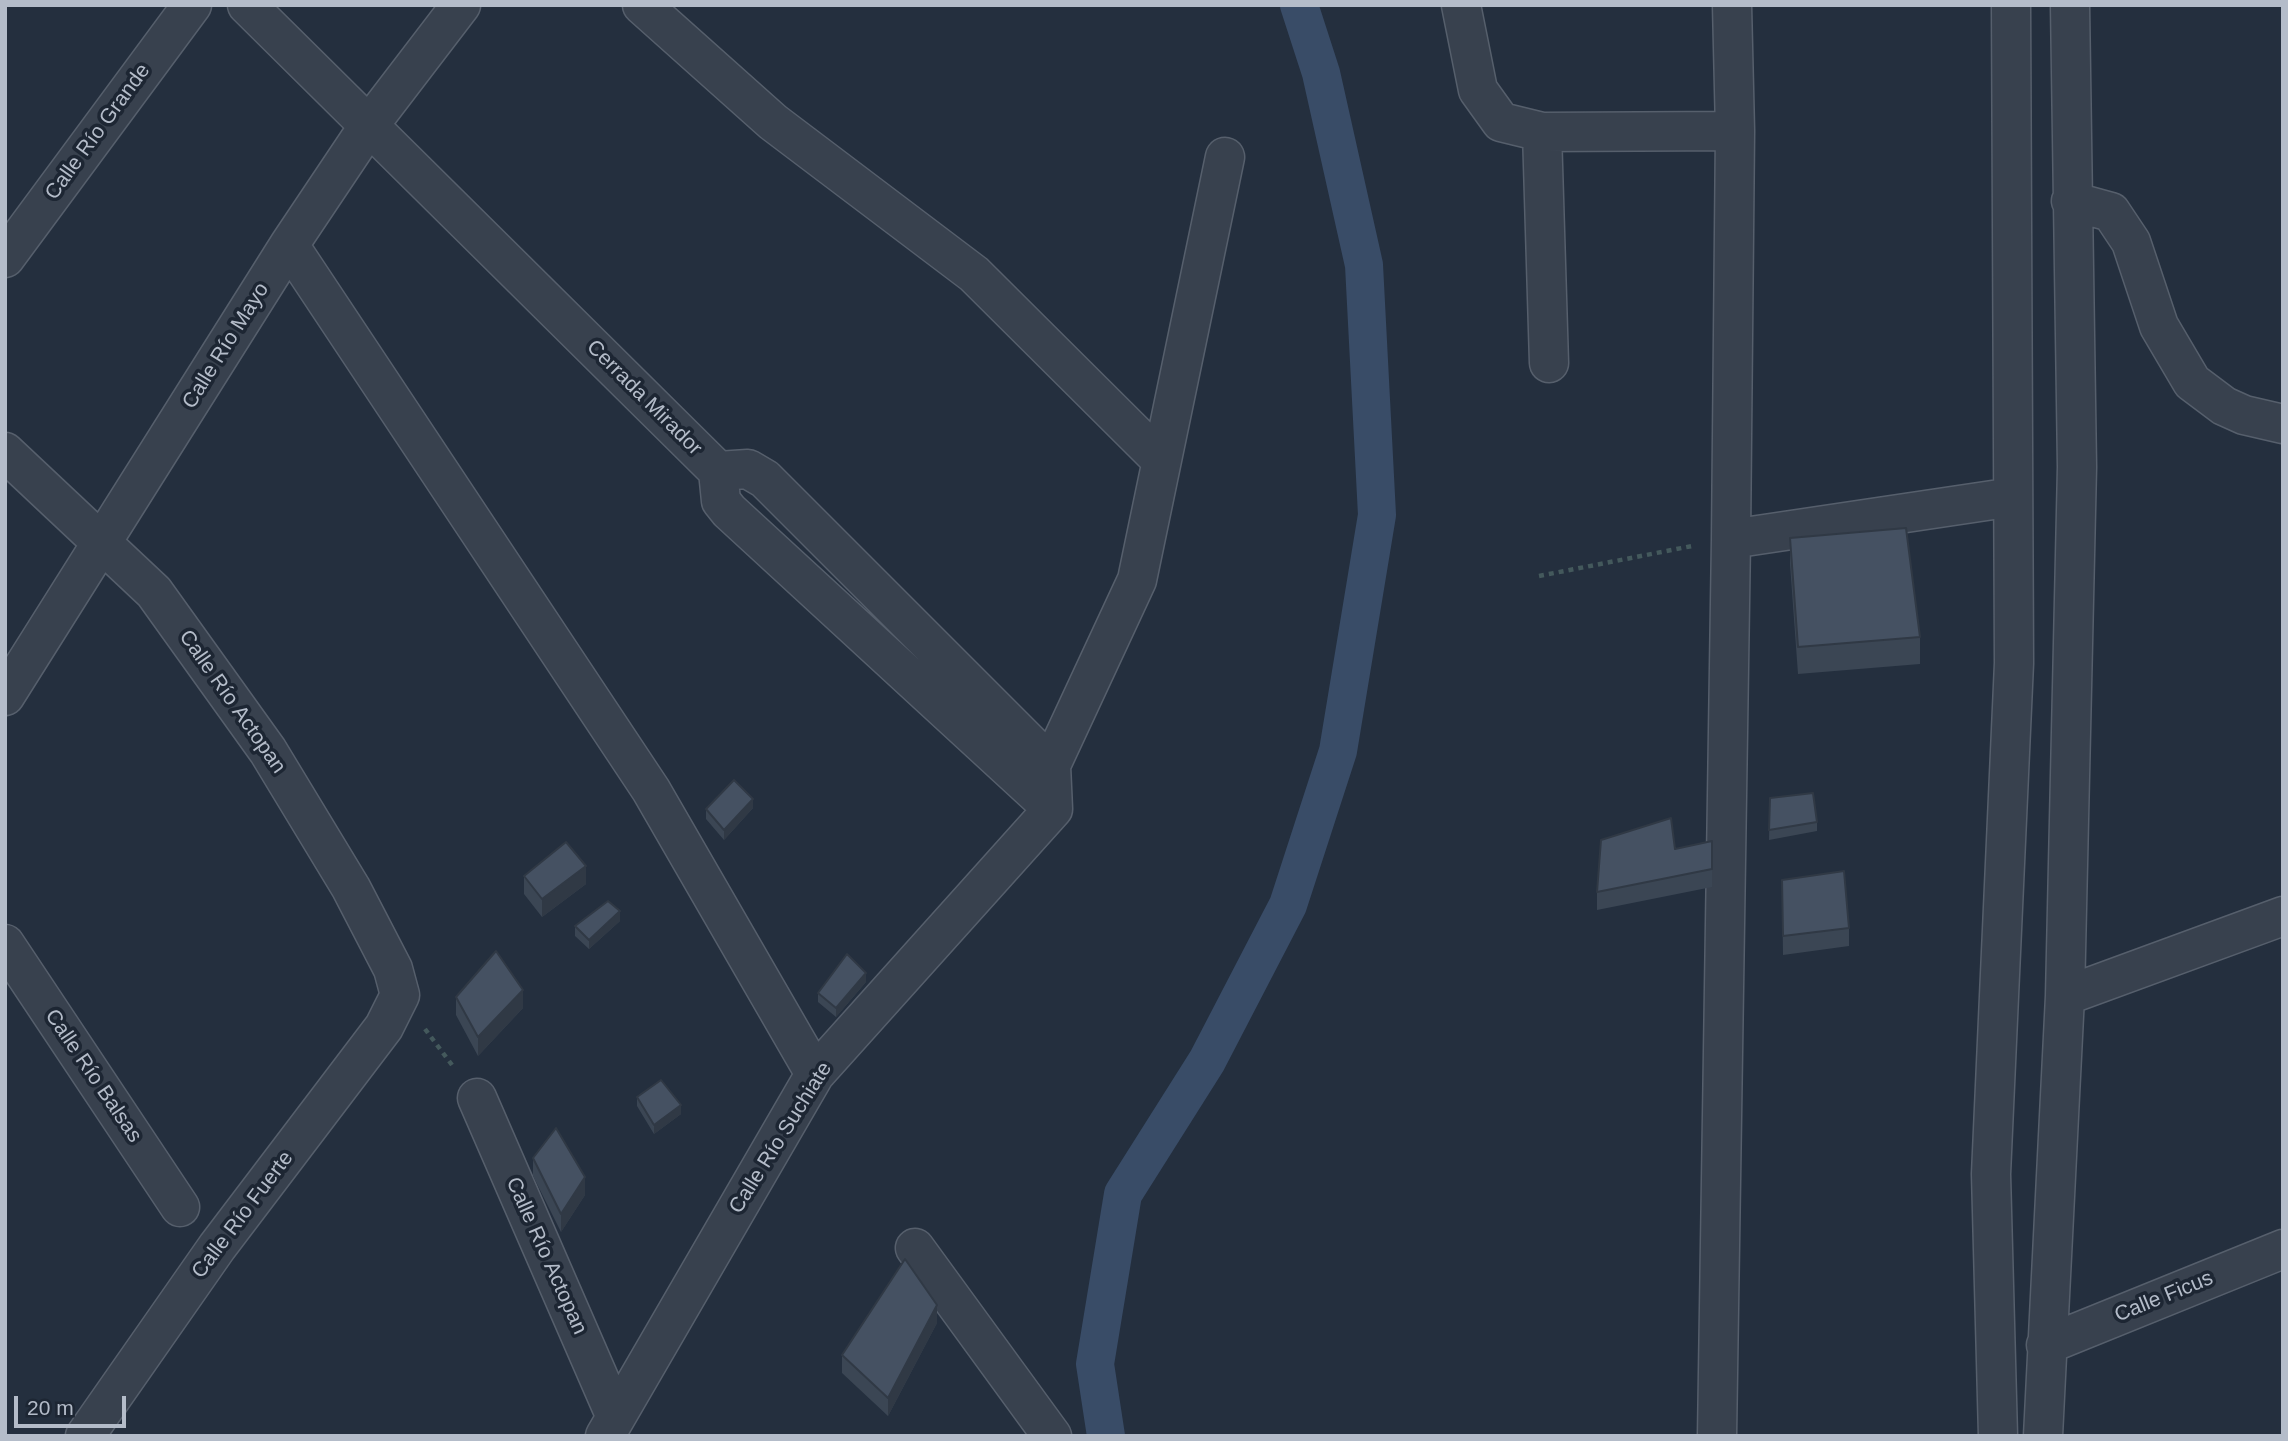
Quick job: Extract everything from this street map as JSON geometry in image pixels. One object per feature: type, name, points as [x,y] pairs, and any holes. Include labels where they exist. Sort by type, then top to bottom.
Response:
[{"type":"street","name":"Calle Río Grande","points":[[5,258],[192,5]]},
{"type":"street","name":"Cerrada Mirador","points":[[247,5],[718,471],[748,469],[765,478],[1051,765]]},
{"type":"street","name":"Calle Río Mayo","points":[[5,696],[289,246],[370,124],[461,5]]},
{"type":"street","points":[[642,5],[773,122],[974,274],[1161,460]]},
{"type":"street","points":[[1461,5],[1478,90],[1501,122],[1542,132],[1735,131]]},
{"type":"street","points":[[1717,1436],[1731,539],[1735,131],[1732,5]]},
{"type":"street","points":[[1998,1436],[1991,1174],[2014,663],[2011,5]]},
{"type":"street","points":[[2043,1436],[2065,996],[2077,467],[2070,5]]},
{"type":"street","points":[[1542,132],[1549,363]]},
{"type":"street","points":[[1053,809],[1051,765],[1137,580],[1224,157]]},
{"type":"street","points":[[2071,201],[2111,212],[2132,242],[2159,326],[2192,382],[2224,407],[2244,415],[2283,424]]},
{"type":"street","points":[[289,246],[650,790],[815,1074]]},
{"type":"street","name":"Calle Río Actopan","points":[[5,453],[155,592],[268,751],[351,888],[393,969],[400,995]]},
{"type":"street","points":[[718,471],[721,501],[729,511],[1053,809]]},
{"type":"street","points":[[1731,539],[2013,497]]},
{"type":"street","name":"Calle Río Suchiate","points":[[610,1425],[815,1074],[1053,809]]},
{"type":"street","points":[[2065,996],[2283,916]]},
{"type":"street","name":"Calle Río Balsas","points":[[5,944],[180,1207]]},
{"type":"street","name":"Calle Río Fuerte","points":[[85,1436],[217,1247],[384,1027],[400,995]]},
{"type":"street","name":"Calle Río Actopan","points":[[477,1098],[610,1425]]},
{"type":"street","points":[[915,1248],[1052,1436]]},
{"type":"street","name":"Calle Ficus","points":[[2046,1345],[2283,1249]]},
{"type":"path","points":[[1539,576],[1731,539]]},
{"type":"path","points":[[400,995],[477,1098]]},
{"type":"building","points":[[1906,528],[1920,637],[1798,647],[1790,538]]},
{"type":"building","points":[[734,780],[753,799],[724,830],[706,809]]},
{"type":"building","points":[[1813,793],[1817,822],[1769,830],[1770,798]]},
{"type":"building","points":[[1671,818],[1675,849],[1712,841],[1712,869],[1597,892],[1601,840]]},
{"type":"building","points":[[566,842],[586,866],[542,899],[524,876]]},
{"type":"building","points":[[1844,871],[1849,928],[1783,936],[1782,880]]},
{"type":"building","points":[[608,901],[620,911],[589,940],[575,926]]},
{"type":"building","points":[[496,951],[523,990],[478,1037],[456,997]]},
{"type":"building","points":[[847,954],[866,973],[836,1008],[818,993]]},
{"type":"building","points":[[661,1080],[681,1105],[654,1125],[637,1097]]},
{"type":"building","points":[[556,1128],[585,1177],[561,1214],[533,1158]]},
{"type":"building","points":[[905,1259],[937,1305],[888,1398],[842,1355]]},
{"type":"waterway","points":[[1106,1436],[1095,1364],[1123,1194],[1207,1061],[1288,905],[1338,751],[1377,515],[1364,265],[1321,73],[1299,5]]}]
